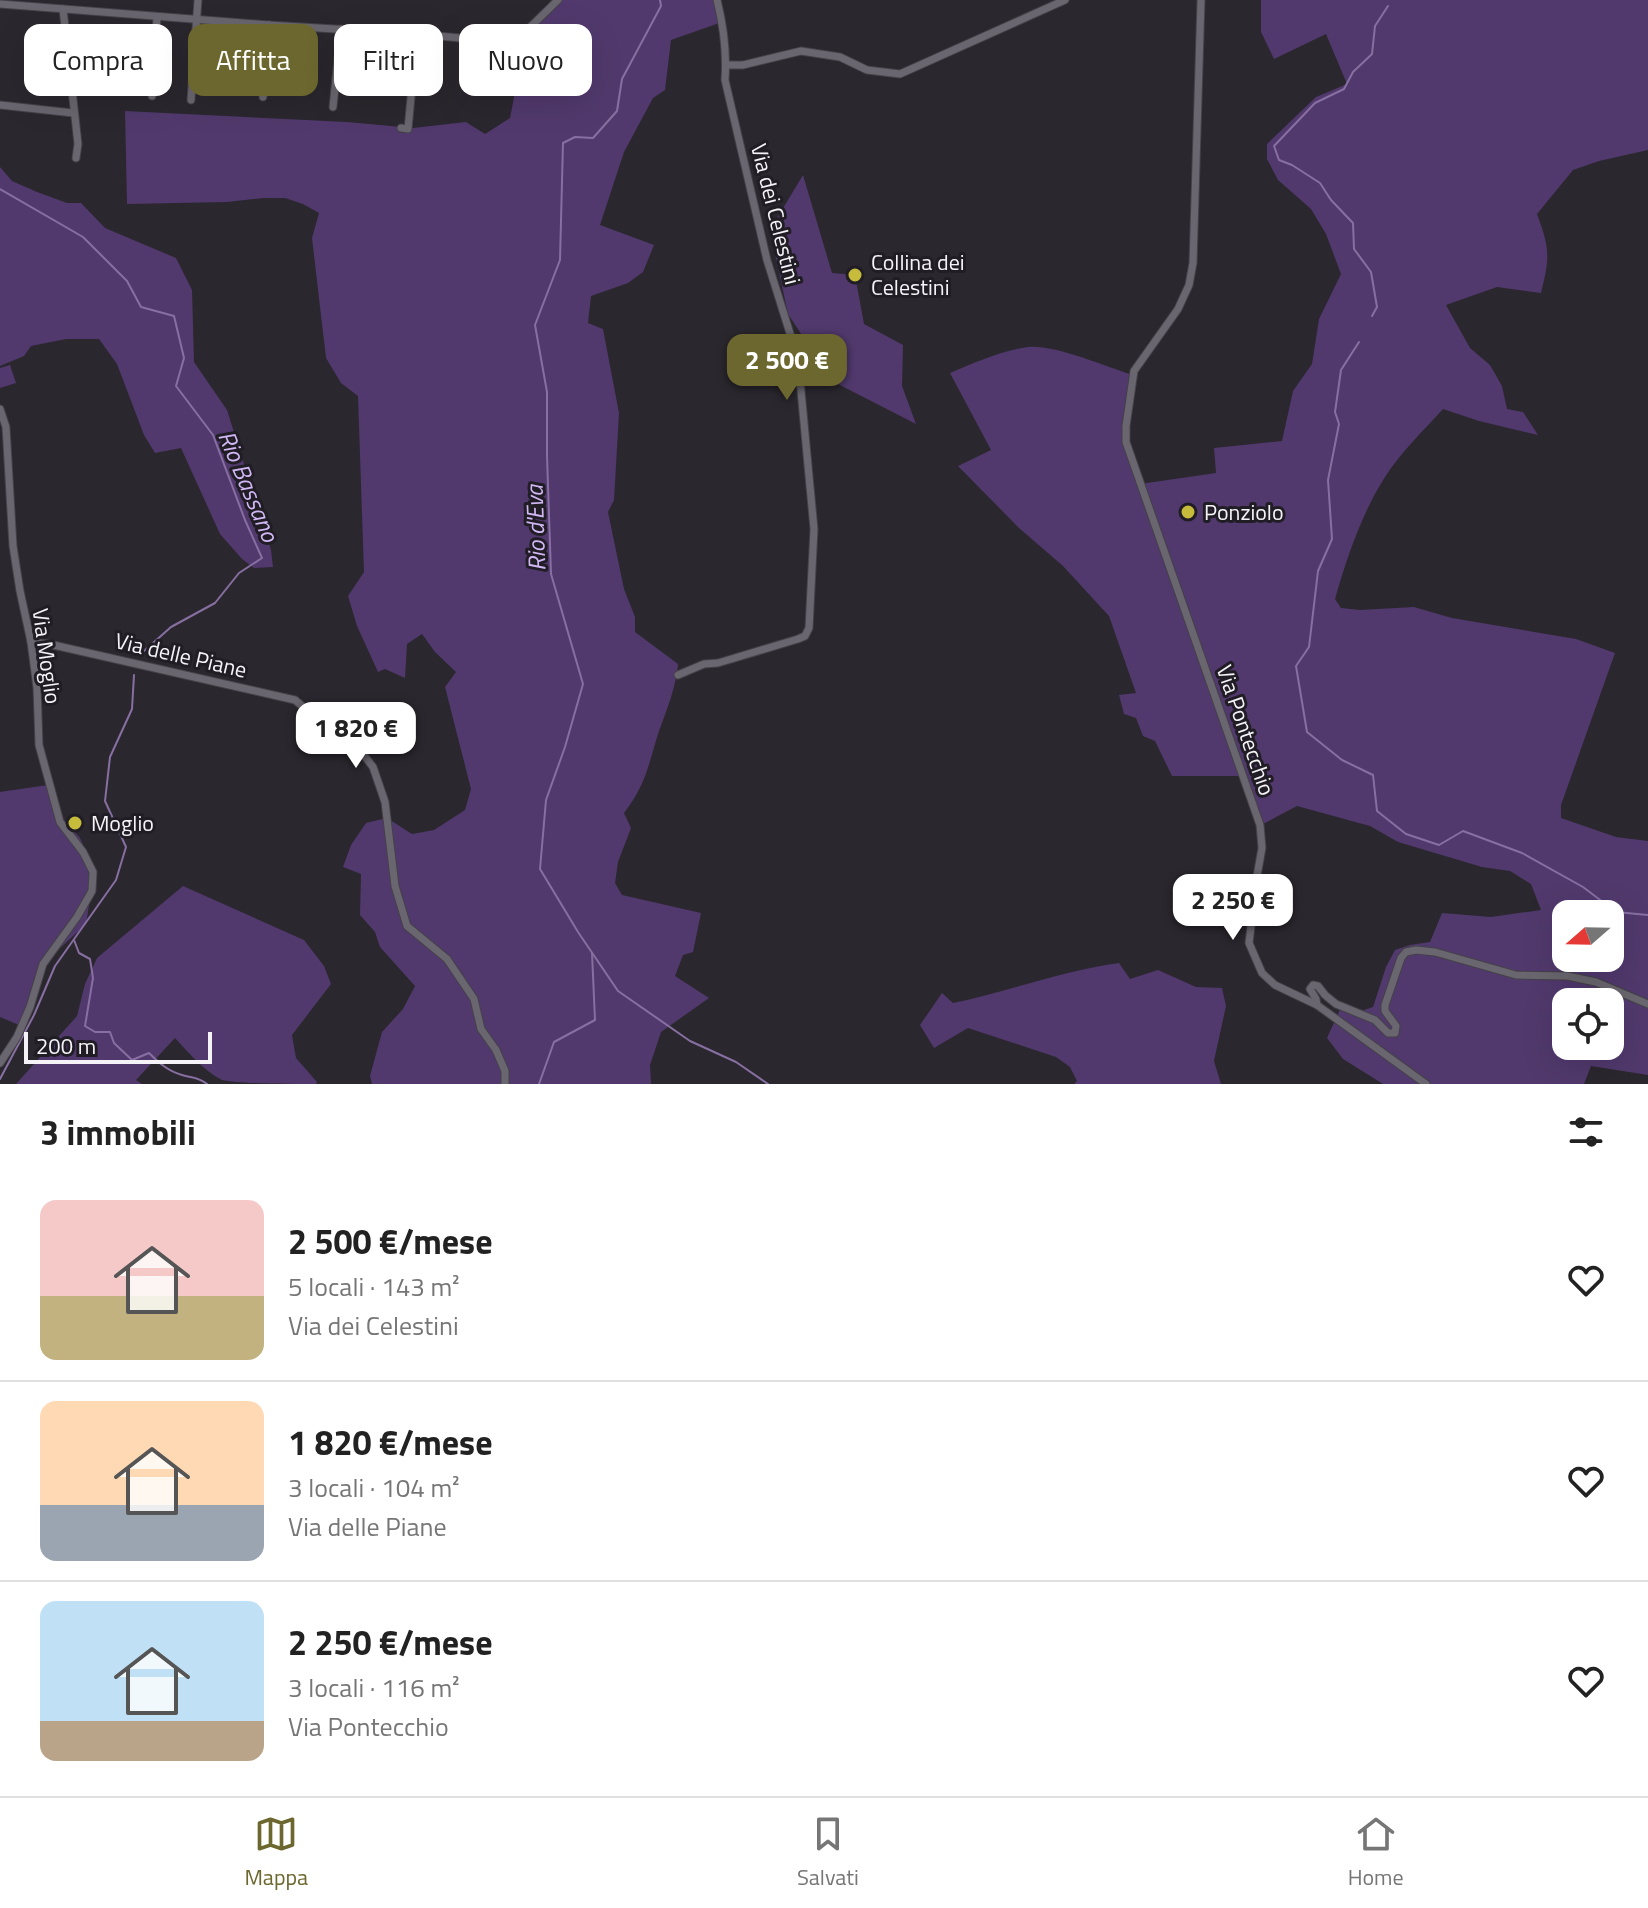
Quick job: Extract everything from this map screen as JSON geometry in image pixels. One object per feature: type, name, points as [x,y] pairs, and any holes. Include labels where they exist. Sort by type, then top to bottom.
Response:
[{"type":"street","points":[[191,100],[198,0]]},
{"type":"street","points":[[443,36],[492,41],[518,39],[558,0]]},
{"type":"street","name":"Via dei Celestini","points":[[678,675],[704,664],[718,663],[798,639],[805,636],[809,628],[814,529],[798,359],[767,260],[725,80],[725,32],[717,0]]},
{"type":"street","points":[[727,65],[743,65],[801,51],[840,57],[867,70],[900,74],[1065,0]]},
{"type":"street","name":"Via Pontecchio","points":[[1201,0],[1193,263],[1189,285],[1178,309],[1134,371],[1126,442],[1260,825],[1262,848],[1249,943],[1262,973],[1275,985],[1317,1005],[1426,1084]]},
{"type":"street","points":[[0,4],[255,24]]},
{"type":"street","points":[[63,9],[78,144],[76,158]]},
{"type":"street","points":[[157,17],[157,24]]},
{"type":"street","points":[[333,107],[334,96]]},
{"type":"street","points":[[401,128],[408,129],[411,96]]},
{"type":"street","points":[[0,105],[73,113]]},
{"type":"street","name":"Via Moglio","points":[[0,409],[6,427],[13,546],[37,688],[39,745],[60,822],[83,852],[93,872],[92,891],[43,964],[17,1037],[0,1063]]},
{"type":"street","name":"Via delle Piane","points":[[31,642],[295,700],[330,730],[356,745],[373,767],[385,802],[395,886],[407,926],[447,959],[474,999],[481,1029],[496,1050],[505,1071],[505,1084]]},
{"type":"street","points":[[1317,1005],[1310,989],[1313,985],[1318,986],[1336,1004],[1375,1020],[1388,1033],[1395,1033],[1396,1026],[1385,1011],[1385,1005],[1401,958],[1406,952],[1416,950],[1435,952],[1516,975],[1567,976],[1596,982],[1648,1004]]},
{"type":"shaded area","points":[[561,0],[717,0],[722,22],[671,40],[665,90],[653,98],[624,152],[600,225],[654,245],[643,272],[628,283],[591,296],[588,323],[603,329],[619,413],[614,500],[608,512],[624,589],[635,617],[635,632],[678,664],[673,690],[646,774],[624,813],[631,828],[618,862],[615,883],[622,895],[701,913],[693,952],[683,955],[675,976],[709,998],[661,1032],[650,1065],[651,1084],[372,1084],[370,1076],[382,1032],[403,1009],[415,986],[380,947],[375,932],[360,915],[361,874],[343,867],[351,845],[366,823],[387,818],[412,834],[434,830],[465,810],[471,789],[445,687],[456,672],[422,634],[407,644],[405,678],[385,669],[378,672],[357,626],[348,596],[364,572],[358,396],[341,383],[326,358],[312,238],[319,213],[285,198],[127,204],[125,111],[413,128],[466,122],[485,134],[510,118],[514,96],[592,96],[592,24],[537,24]]},
{"type":"shaded area","points":[[1261,0],[1648,0],[1648,150],[1573,170],[1537,214],[1547,253],[1541,293],[1497,287],[1446,305],[1470,348],[1490,365],[1502,386],[1507,409],[1523,412],[1538,435],[1443,409],[1398,459],[1369,505],[1335,599],[1341,608],[1414,607],[1452,618],[1576,639],[1615,653],[1561,805],[1561,818],[1616,837],[1648,841],[1648,1075],[1591,1066],[1584,1084],[1383,1084],[1343,1059],[1327,1038],[1342,1005],[1361,1011],[1373,1007],[1395,950],[1430,942],[1442,913],[1491,917],[1541,910],[1531,884],[1510,871],[1482,867],[1398,842],[1370,826],[1297,806],[1263,824],[1244,776],[1172,776],[1155,741],[1143,736],[1136,718],[1124,714],[1119,695],[1136,693],[1109,616],[1063,566],[1019,528],[958,466],[991,450],[950,373],[998,354],[1028,347],[1066,352],[1133,375],[1126,429],[1140,484],[1216,473],[1214,448],[1282,441],[1293,391],[1312,364],[1319,319],[1341,274],[1326,234],[1311,209],[1278,180],[1267,159],[1267,144],[1316,97],[1347,84],[1326,34],[1274,59],[1261,32]]},
{"type":"shaded area","points":[[0,167],[12,181],[67,203],[81,203],[105,228],[176,258],[192,290],[194,362],[227,410],[271,550],[273,567],[254,568],[220,534],[181,448],[155,453],[144,435],[117,364],[99,339],[66,339],[31,346],[24,356],[0,366]]},
{"type":"shaded area","points":[[803,175],[832,273],[855,275],[864,324],[903,345],[902,386],[916,424],[832,381],[788,314],[770,230]]},
{"type":"shaded area","points":[[10,365],[16,383],[0,388],[0,368]]},
{"type":"shaded area","points":[[48,785],[58,814],[80,838],[94,869],[86,924],[44,963],[19,1025],[0,1017],[0,792]]},
{"type":"shaded area","points":[[183,886],[304,940],[324,966],[331,984],[292,1035],[296,1058],[316,1084],[222,1080],[203,1067],[175,1038],[136,1080],[142,1084],[16,1084],[77,1016],[85,984],[97,958]]},
{"type":"shaded area","points":[[1119,963],[1130,979],[1158,970],[1196,987],[1222,988],[1226,1006],[1214,1061],[1221,1084],[1074,1084],[1077,1081],[1070,1067],[1056,1057],[968,1028],[934,1048],[920,1025],[942,993],[953,1003]]},
{"type":"waterway","name":"Rio d'Eva","points":[[660,0],[661,6],[622,79],[617,111],[593,138],[575,137],[563,143],[560,260],[535,325],[547,392],[551,574],[583,684],[546,800],[540,869],[618,991],[690,1041],[736,1062],[768,1084]]},
{"type":"waterway","points":[[1372,316],[1377,307],[1371,272],[1354,249],[1353,223],[1320,183],[1279,160],[1274,146],[1315,103],[1344,89],[1353,72],[1372,54],[1375,26],[1388,6]]},
{"type":"waterway","name":"Rio Bassano","points":[[0,189],[83,237],[127,281],[141,307],[174,316],[184,358],[176,386],[213,435],[262,558],[239,573],[215,603],[171,627],[144,651]]},
{"type":"waterway","points":[[1359,342],[1341,370],[1335,412],[1339,424],[1328,480],[1332,539],[1318,571],[1309,647],[1296,666],[1307,732],[1342,760],[1373,775],[1377,811],[1406,834],[1439,845],[1463,831],[1522,853],[1583,887],[1616,912],[1648,915]]},
{"type":"waterway","name":"Rio Bassano","points":[[0,1079],[34,1015],[55,966],[116,880],[126,847],[105,801],[110,757],[132,709],[134,675]]},
{"type":"waterway","points":[[74,940],[79,953],[90,959],[93,978],[85,1026],[95,1032],[110,1032],[114,1043],[132,1060],[149,1053],[172,1071],[207,1084]]},
{"type":"waterway","points":[[539,1084],[554,1042],[595,1020],[592,953]]},
{"type":"place","name":"Collina dei Celestini","points":[[855,275]]},
{"type":"place","name":"Ponziolo","points":[[1188,512]]},
{"type":"place","name":"Moglio","points":[[75,823]]}]
